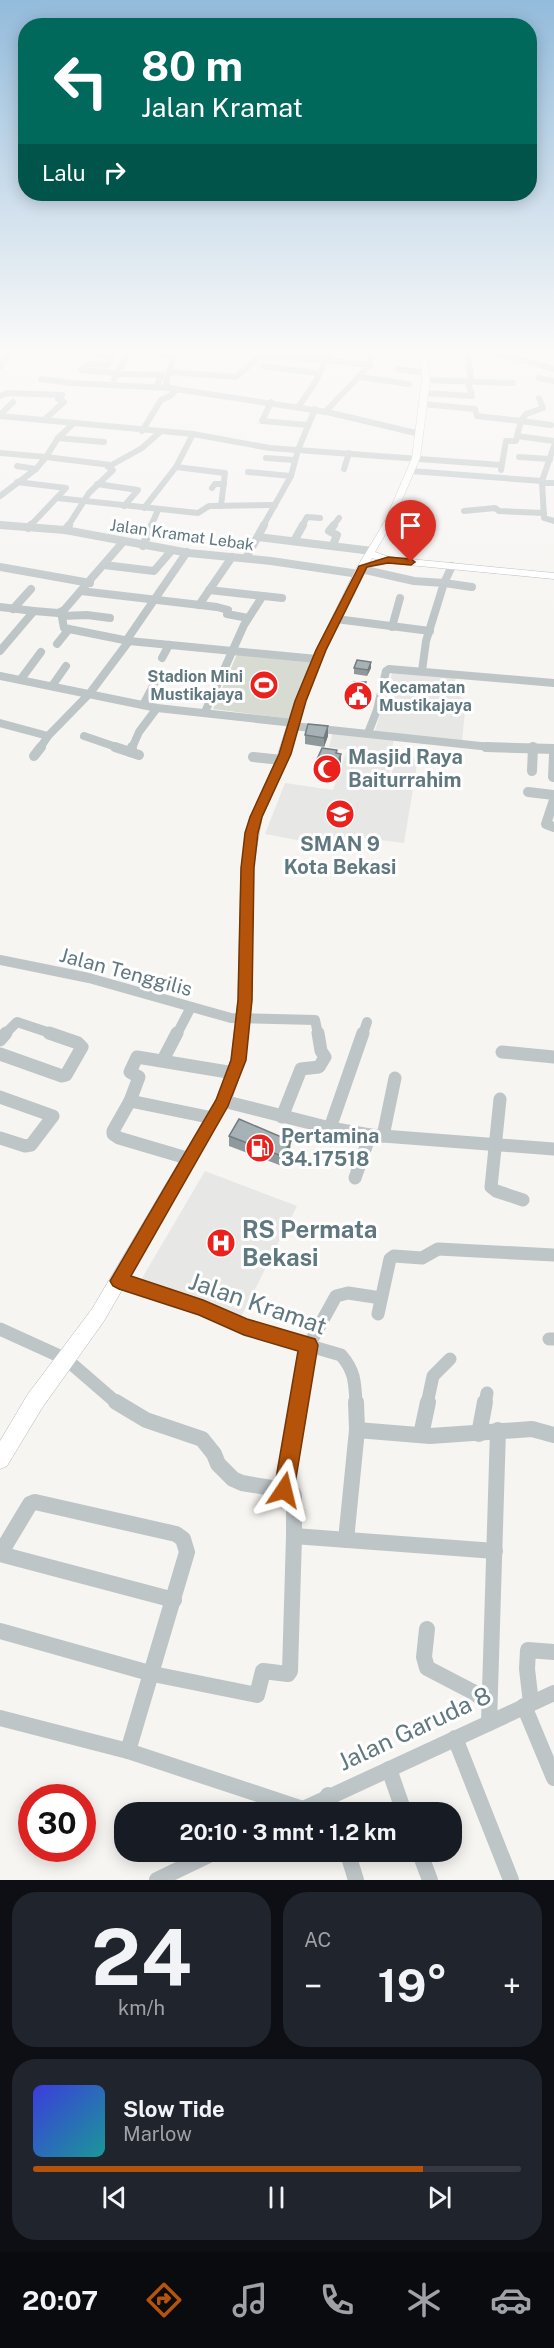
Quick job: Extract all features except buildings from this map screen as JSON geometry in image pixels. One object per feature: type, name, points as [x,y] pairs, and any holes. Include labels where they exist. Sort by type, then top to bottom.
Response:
[{"type":"main road","points":[[0,1459],[35,1401],[98,1316],[223,1101],[238,1060],[243,1020],[248,868],[256,817],[282,760],[317,659],[365,563],[386,527],[413,465],[418,441]]},
{"type":"main road","points":[[365,563],[388,560],[554,576]]},
{"type":"street","points":[[0,496],[36,469],[56,441]]},
{"type":"street","points":[[89,441],[104,442]]},
{"type":"street","points":[[2,455],[111,465],[131,453],[146,448],[152,441]]},
{"type":"street","points":[[144,508],[165,478],[176,467],[190,441]]},
{"type":"street","points":[[228,441],[260,447],[349,453],[499,479],[554,483]]},
{"type":"street","points":[[246,558],[291,476],[302,441]]},
{"type":"street","points":[[499,479],[506,441],[516,441]]},
{"type":"street","points":[[554,446],[542,482],[545,519],[554,521]]},
{"type":"street","points":[[344,469],[349,453]]},
{"type":"street","points":[[519,457],[550,459]]},
{"type":"street","points":[[266,458],[294,460]]},
{"type":"street","points":[[65,530],[79,514],[83,501],[113,470],[108,468],[111,465]]},
{"type":"street","points":[[413,465],[501,465]]},
{"type":"street","points":[[17,466],[36,469]]},
{"type":"street","points":[[176,467],[225,474],[220,506]]},
{"type":"street","points":[[248,472],[291,476]]},
{"type":"street","points":[[154,477],[165,478]]},
{"type":"street","points":[[17,482],[66,487],[28,528]]},
{"type":"street","points":[[97,484],[138,490],[124,506]]},
{"type":"street","points":[[212,488],[215,484],[224,484]]},
{"type":"street","points":[[57,498],[198,513],[206,506],[275,505]]},
{"type":"street","points":[[464,511],[495,508],[499,511],[544,513]]},
{"type":"street","points":[[143,546],[158,510]]},
{"type":"street","points":[[294,541],[307,517],[320,518]]},
{"type":"street","points":[[333,545],[337,535],[329,531],[339,518]]},
{"type":"street","name":"Jalan Kramat Lebak","points":[[0,525],[65,530],[143,546],[232,557],[365,563]]},
{"type":"street","points":[[386,527],[423,530]]},
{"type":"street","points":[[258,537],[333,545],[365,563],[414,581],[472,587]]},
{"type":"street","points":[[123,542],[61,614],[62,627],[128,641],[317,659]]},
{"type":"street","points":[[104,565],[154,571],[172,550]]},
{"type":"street","points":[[34,756],[48,736],[90,693],[128,641],[187,552]]},
{"type":"street","points":[[199,605],[232,557]]},
{"type":"street","points":[[422,671],[423,653],[444,583],[452,566]]},
{"type":"street","points":[[0,567],[90,583]]},
{"type":"street","points":[[13,609],[31,589]]},
{"type":"street","points":[[209,590],[282,598]]},
{"type":"street","points":[[81,591],[199,605],[227,610],[227,614],[248,618]]},
{"type":"street","points":[[204,712],[248,618],[262,597]]},
{"type":"street","points":[[392,627],[400,598]]},
{"type":"street","points":[[0,607],[110,618]]},
{"type":"street","points":[[0,651],[6,637],[34,611]]},
{"type":"street","points":[[336,619],[430,631]]},
{"type":"street","points":[[57,644],[69,629]]},
{"type":"street","points":[[162,658],[169,645]]},
{"type":"street","points":[[21,680],[41,652]]},
{"type":"street","points":[[52,686],[66,666]]},
{"type":"street","points":[[368,733],[377,713],[386,671],[392,669],[554,683]]},
{"type":"street","points":[[0,676],[158,708],[490,747],[554,749]]},
{"type":"street","points":[[143,705],[155,682]]},
{"type":"street","points":[[116,747],[139,732],[158,708]]},
{"type":"street","points":[[0,723],[48,736]]},
{"type":"street","points":[[84,736],[135,753],[139,732]]},
{"type":"street","points":[[532,747],[532,771]]},
{"type":"street","points":[[553,777],[554,755]]},
{"type":"street","points":[[253,757],[282,760]]},
{"type":"street","points":[[528,792],[554,795]]},
{"type":"street","points":[[554,800],[546,824],[554,827]]},
{"type":"street","name":"Jalan Tenggilis","points":[[0,960],[89,978],[243,1020],[311,1019],[316,1022],[321,1051],[325,1057],[319,1067],[301,1069],[282,1118]]},
{"type":"street","points":[[163,1060],[191,1007]]},
{"type":"street","points":[[0,1040],[17,1022],[78,1043],[82,1047],[66,1075],[62,1076],[0,1054]]},
{"type":"street","points":[[330,1128],[367,1022]]},
{"type":"street","points":[[502,1052],[554,1057]]},
{"type":"street","points":[[190,1159],[119,1138],[113,1134],[139,1077],[129,1072],[136,1058],[163,1060],[234,1073]]},
{"type":"street","points":[[355,1178],[377,1136],[395,1078]]},
{"type":"street","points":[[0,1097],[53,1116],[31,1145],[25,1146],[0,1137]]},
{"type":"street","points":[[500,1099],[491,1187],[496,1191],[523,1200]]},
{"type":"street","points":[[130,1101],[213,1118]]},
{"type":"street","points":[[223,1101],[282,1118],[377,1136],[554,1149]]},
{"type":"street","points":[[378,1314],[390,1259],[394,1256],[422,1258],[432,1250],[438,1249],[554,1255]]},
{"type":"street","name":"Jalan Kramat","points":[[119,1281],[203,1308],[244,1327],[341,1356],[350,1365],[355,1376],[357,1430]]},
{"type":"street","points":[[284,1490],[309,1345],[336,1296],[348,1293],[381,1298]]},
{"type":"street","points":[[0,1329],[66,1359],[118,1406],[146,1420],[202,1439],[214,1454],[218,1464],[233,1479],[242,1483],[284,1490],[293,1493],[294,1496],[290,1673],[263,1671],[257,1695],[153,1674],[0,1631]]},
{"type":"street","points":[[421,1435],[433,1376],[450,1359]]},
{"type":"street","points":[[479,1434],[487,1393]]},
{"type":"street","points":[[346,1540],[357,1430],[421,1435],[479,1434],[498,1430],[532,1429],[554,1435]]},
{"type":"street","points":[[489,1723],[498,1430]]},
{"type":"street","points":[[128,1751],[153,1674],[174,1600],[187,1552],[183,1539],[176,1534],[35,1502],[30,1504],[0,1554],[174,1600]]},
{"type":"street","points":[[294,1536],[495,1551]]},
{"type":"street","points":[[428,1629],[424,1658],[427,1668],[489,1704]]},
{"type":"street","points":[[554,1653],[536,1649],[528,1650],[527,1669],[527,1705],[554,1778]]},
{"type":"street","name":"Jalan Garuda 8","points":[[334,1802],[389,1769],[554,1692]]},
{"type":"street","points":[[0,1718],[128,1751],[277,1802]]},
{"type":"street","points":[[455,1738],[512,1880]]},
{"type":"street","points":[[389,1769],[401,1802]]},
{"type":"street","points":[[157,1880],[194,1862]]},
{"type":"street","points":[[350,1862],[356,1880]]},
{"type":"street","points":[[423,1862],[430,1880]]},
{"type":"shaded area","name":"Stadion Mini Mustikajaya","points":[[238,652],[314,661],[293,719],[213,709]]},
{"type":"shaded area","points":[[393,670],[456,677],[452,692],[466,700],[462,742],[375,731]]},
{"type":"shaded area","name":"SMAN 9 Kota Bekasi","points":[[333,732],[394,737],[387,793],[396,755],[418,759],[404,843],[349,836],[336,840],[311,837],[307,842],[265,834],[285,783],[333,790],[347,750],[329,747]]},
{"type":"shaded area","name":"RS Permata Bekasi","points":[[205,1171],[297,1206],[239,1321],[141,1280]]},
{"type":"place","name":"Stadion Mini Mustikajaya","points":[[264,685]]},
{"type":"place","name":"Kecamatan Mustikajaya","points":[[358,696]]},
{"type":"place","name":"Masjid Raya Baiturrahim","points":[[327,769]]},
{"type":"place","name":"SMAN 9 Kota Bekasi","points":[[340,814]]},
{"type":"place","name":"Pertamina 34.17518","points":[[260,1148]]},
{"type":"place","name":"RS Permata Bekasi","points":[[221,1243]]},
{"type":"route","points":[[284,1490],[309,1345],[244,1327],[203,1308],[119,1281],[223,1101],[234,1073],[238,1060],[245,1000],[248,868],[252,833],[256,817],[285,754],[300,701],[321,650],[363,566],[388,560],[411,562]]}]
